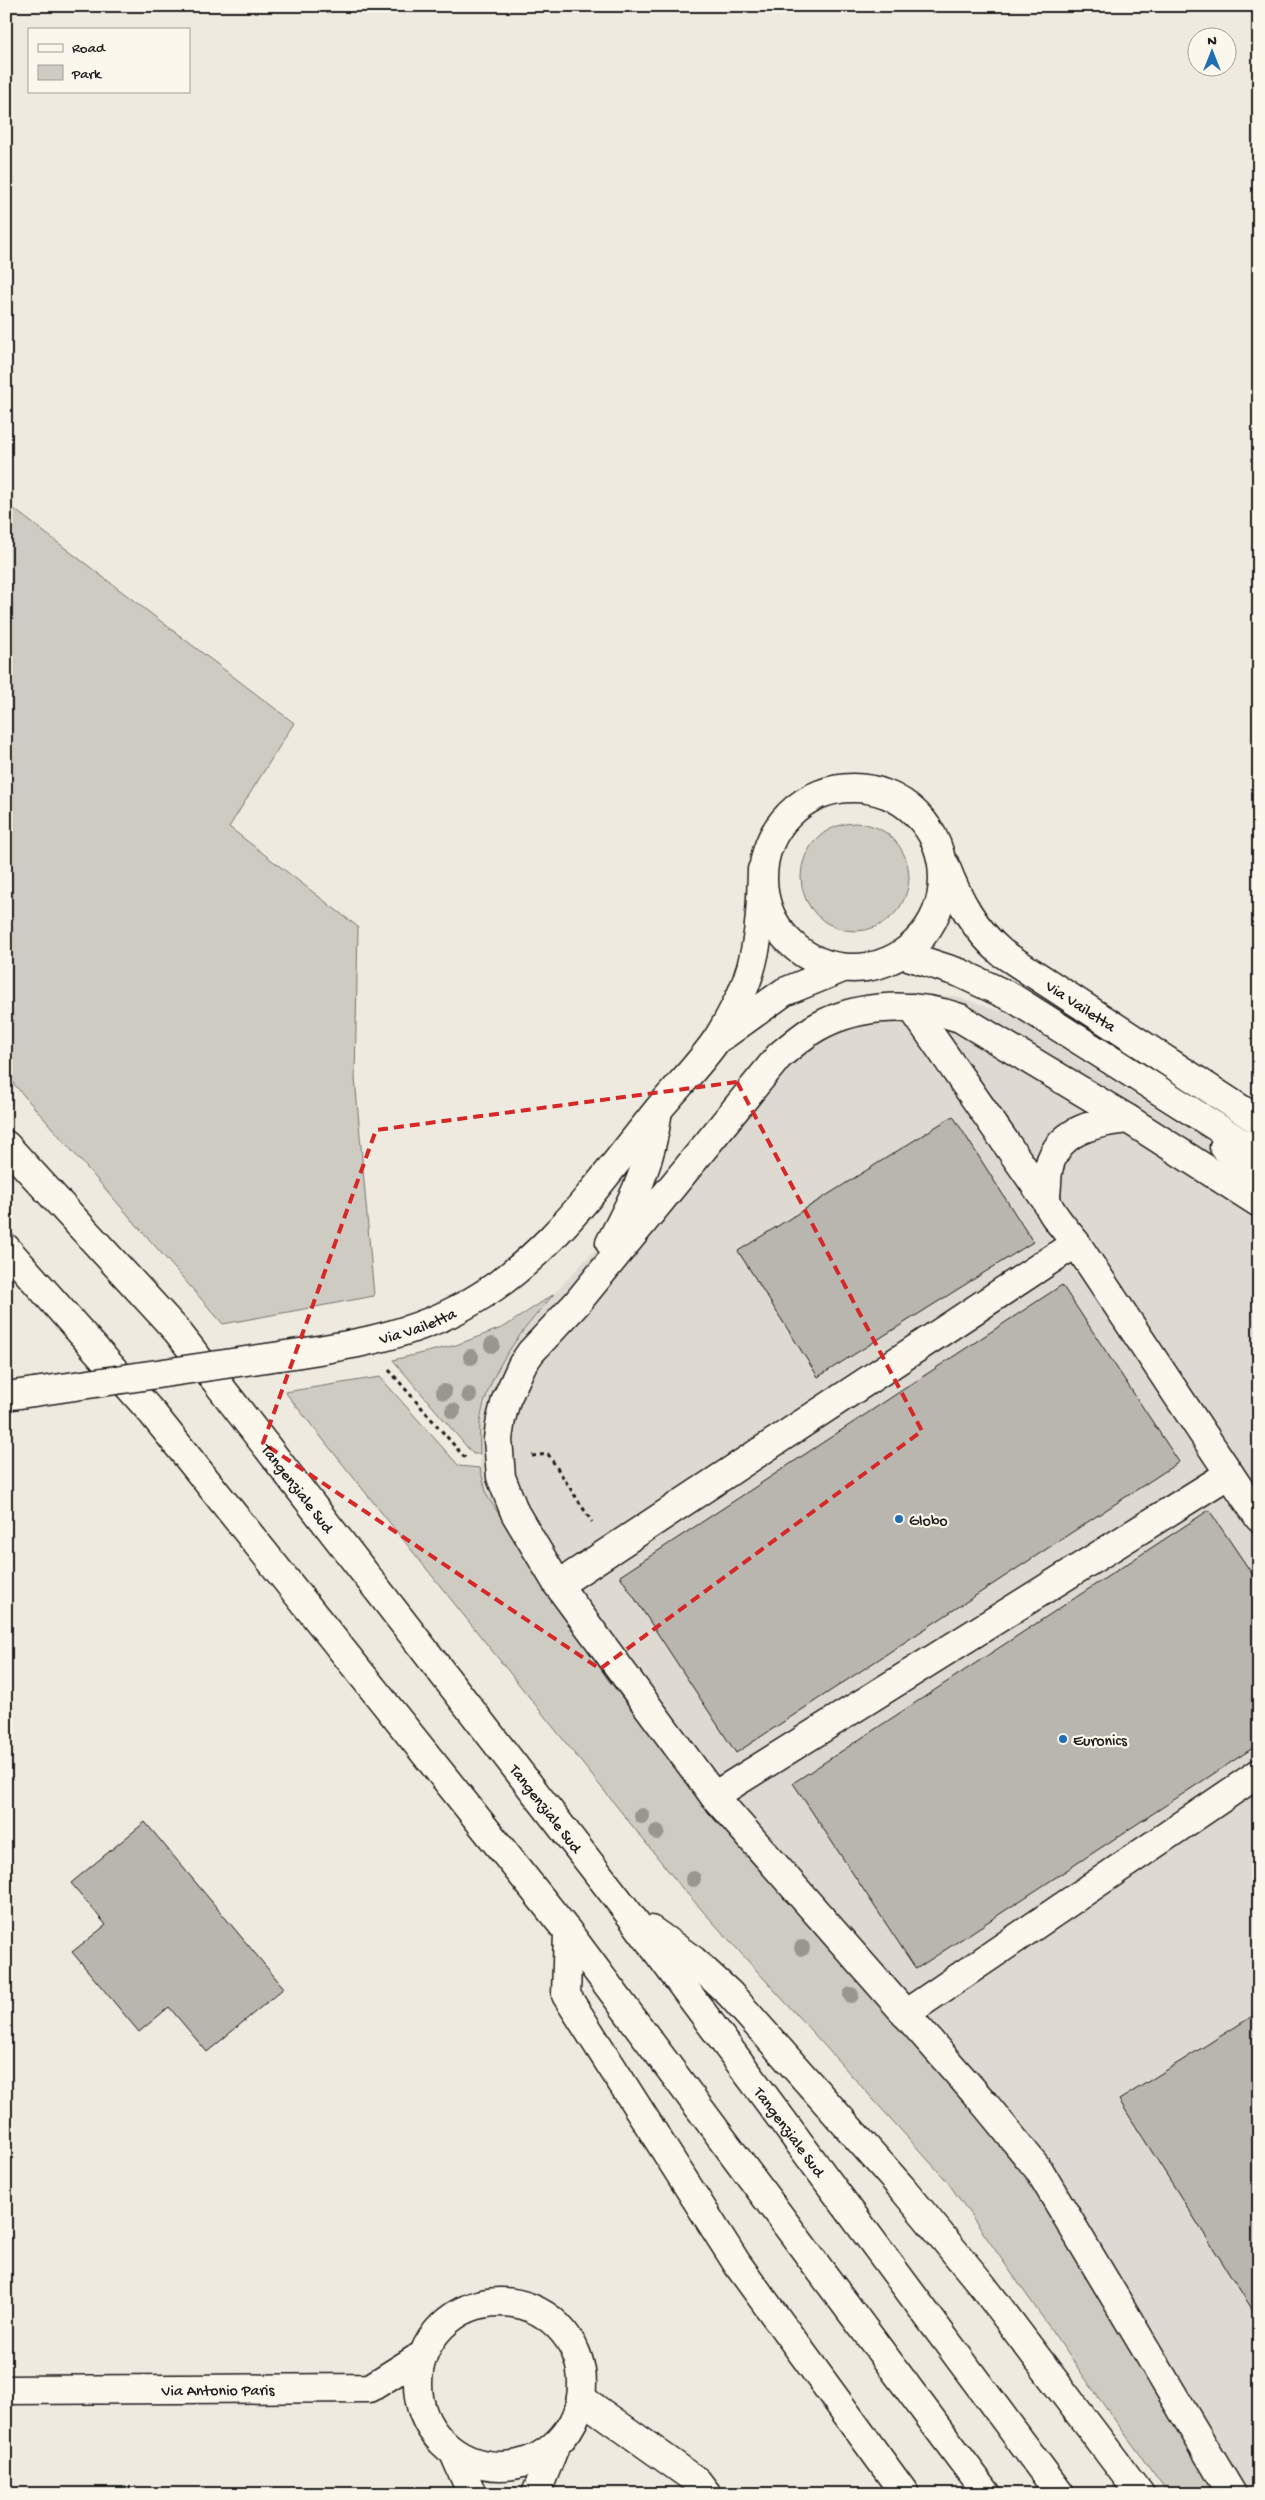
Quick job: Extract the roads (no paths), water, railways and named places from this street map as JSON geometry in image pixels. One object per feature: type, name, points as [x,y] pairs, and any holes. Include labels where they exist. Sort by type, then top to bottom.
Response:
[{"type":"main road","name":"Via Vailetta","points":[[6,1396],[327,1349],[390,1335],[444,1316],[480,1297],[516,1271],[544,1247],[579,1210],[658,1110],[716,1041],[741,995],[754,956],[760,916],[762,870],[771,839],[789,814],[815,795],[845,788],[877,790],[905,804],[928,826],[966,912],[983,935],[1002,953],[1259,1121]]},
{"type":"main road","points":[[762,870],[764,898],[774,924],[792,945],[816,961],[843,968],[874,966],[902,954],[924,936],[938,911],[944,883],[941,854]]},
{"type":"main road","name":"Via Vailetta","points":[[902,954],[960,973],[1013,998],[1259,1154]]},
{"type":"main road","name":"Via Vailetta","points":[[716,1041],[784,992],[843,968]]},
{"type":"main road","points":[[1232,2494],[1038,2170],[984,2103],[714,1796],[558,1585],[515,1513],[507,1495],[501,1477],[498,1438],[506,1400],[522,1366],[531,1352],[577,1303],[779,1056],[803,1036],[838,1017],[884,1008],[912,1008],[946,1013],[974,1025],[1128,1119],[1259,1203]]},
{"type":"main road","points":[[912,1008],[1076,1244],[1259,1518]]},
{"type":"main road","points":[[1155,1087],[1259,1178]]},
{"type":"main road","points":[[577,1303],[642,1181],[653,1145],[658,1110]]},
{"type":"main road","points":[[1047,1202],[1050,1163],[1055,1153],[1068,1138],[1080,1129],[1093,1123],[1128,1119]]},
{"type":"main road","name":"Tangenziale Sud","points":[[6,1145],[178,1331],[630,1915],[1060,2494]]},
{"type":"main road","points":[[558,1585],[1076,1244]]},
{"type":"main road","points":[[6,1248],[153,1414],[568,1932],[987,2494]]},
{"type":"main road","points":[[714,1796],[1229,1474]]},
{"type":"main road","points":[[905,2014],[1259,1773]]},
{"type":"main road","points":[[630,1915],[693,1960],[756,2021],[952,2246],[1140,2494]]},
{"type":"main road","points":[[568,1932],[566,1995],[738,2265],[905,2494]]},
{"type":"main road","points":[[536,2494],[555,2446],[572,2424],[582,2399],[582,2372],[573,2346],[557,2324],[534,2309],[516,2304],[508,2302],[480,2304],[455,2314],[435,2332],[421,2356],[416,2383],[420,2410],[433,2435],[454,2454],[473,2463],[495,2467],[517,2466],[538,2458],[555,2446]]},
{"type":"main road","name":"Via Antonio Paris","points":[[6,2390],[370,2388],[421,2356]]},
{"type":"main road","points":[[582,2399],[697,2481],[707,2494]]},
{"type":"main road","points":[[454,2454],[472,2494]]},
{"type":"place","name":"Globo","points":[[899,1519]]},
{"type":"place","name":"Euronics","points":[[1063,1739]]}]
